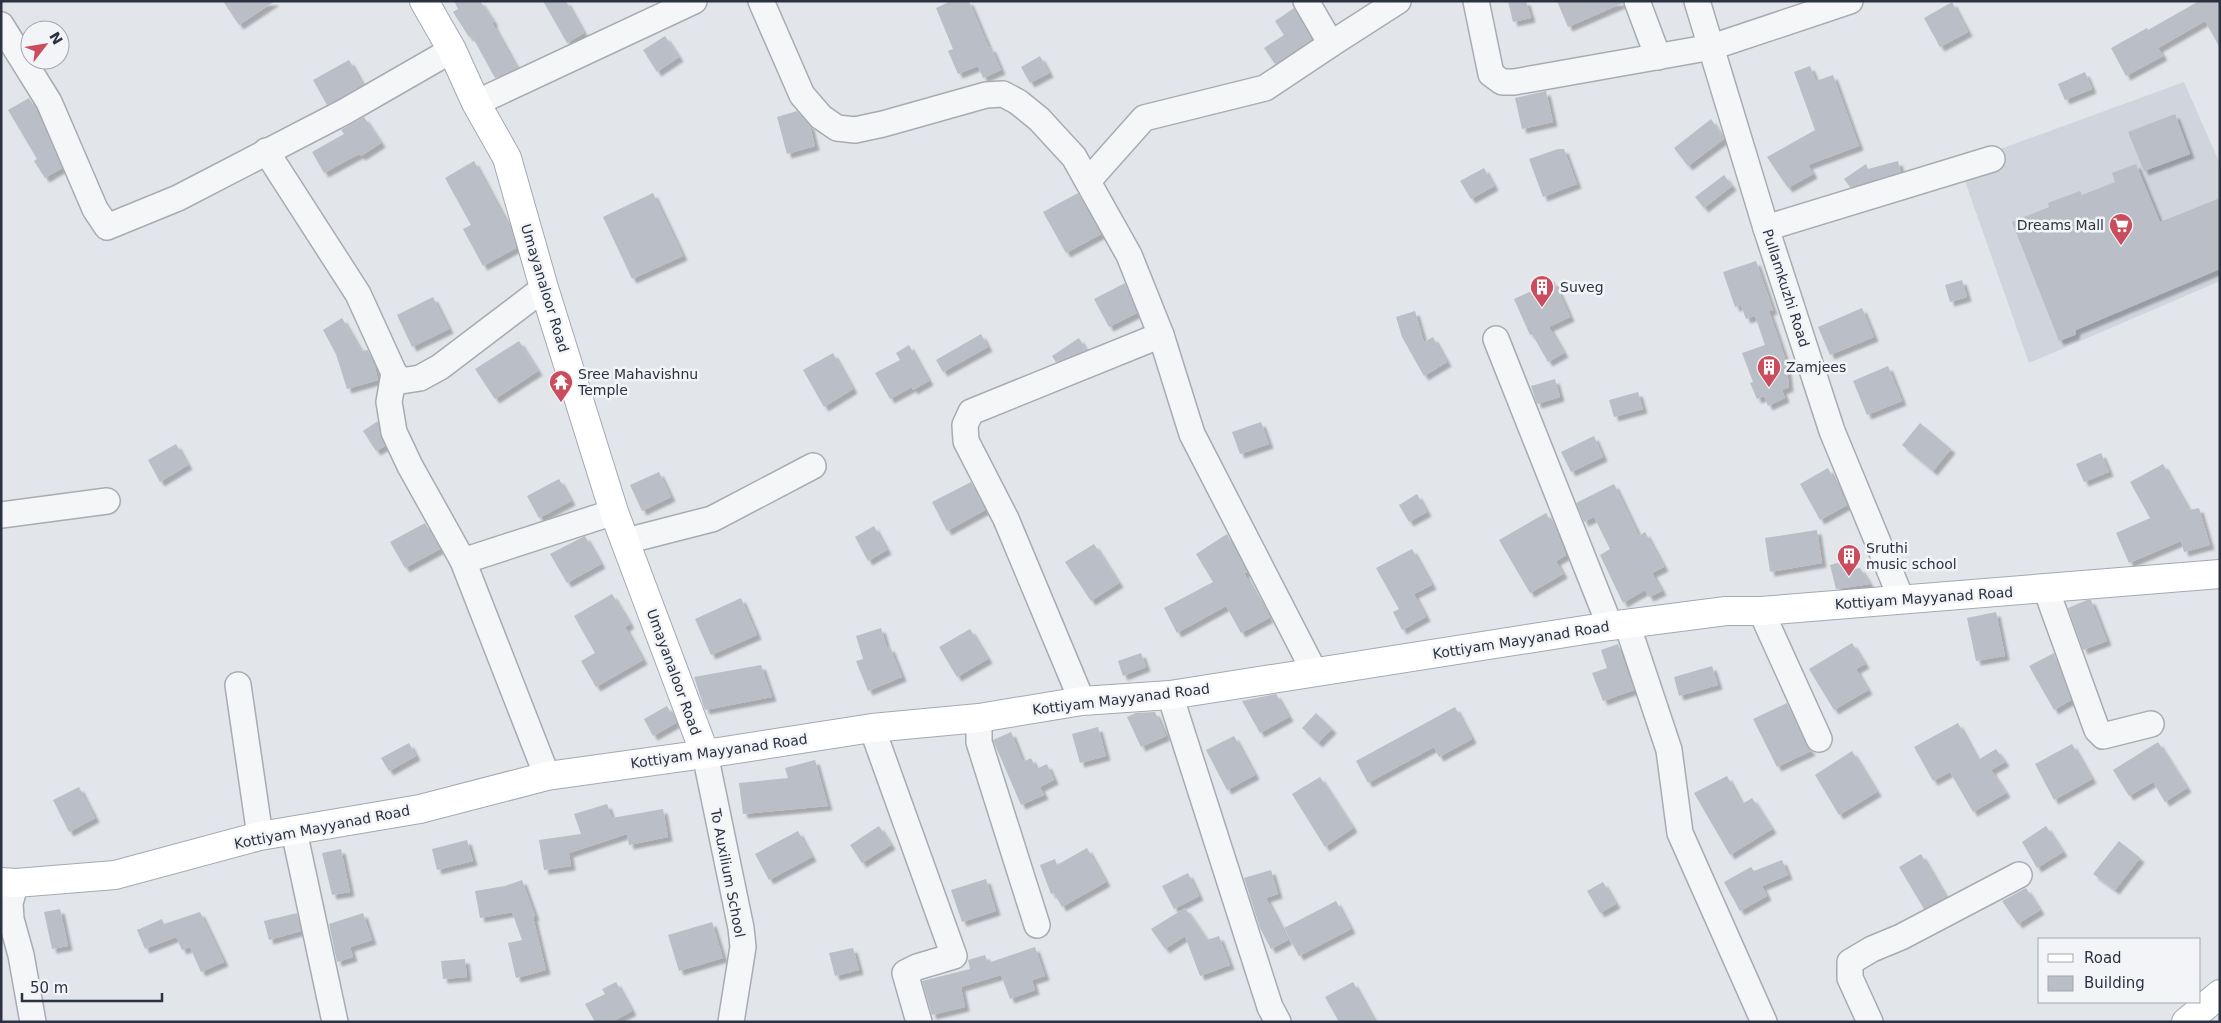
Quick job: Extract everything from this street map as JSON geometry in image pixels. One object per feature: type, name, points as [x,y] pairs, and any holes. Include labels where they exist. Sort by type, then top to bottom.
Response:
[{"type":"main road","name":"Umayanaloor Road","points":[[424,1],[452,50],[476,103],[507,158],[544,288],[614,512],[705,754]]},
{"type":"main road","name":"Kottiyam Mayyanad Road","points":[[9,882],[115,875],[260,836],[294,832],[420,809],[547,776],[872,728],[979,718],[1082,701],[1170,695],[1618,625],[1726,611],[1761,611],[1901,598],[2046,589],[2220,574]]},
{"type":"main road","points":[[2186,1022],[2220,994]]},
{"type":"street","points":[[476,103],[694,1]]},
{"type":"street","points":[[762,1],[802,95],[821,117],[838,128],[854,130],[883,124],[986,95],[1003,94],[1018,102],[1039,119],[1074,157],[1129,255],[1161,335],[1192,434],[1314,671]]},
{"type":"street","points":[[1306,1],[1331,44]]},
{"type":"street","points":[[1088,181],[1144,118],[1266,88],[1398,1]]},
{"type":"street","points":[[1476,1],[1491,74],[1502,82],[1514,82],[1712,47],[1850,1]]},
{"type":"street","points":[[1637,1],[1658,57]]},
{"type":"street","name":"Pullamkuzhi Road","points":[[1697,1],[1766,228],[1832,431],[1901,598]]},
{"type":"street","points":[[1,25],[49,102],[95,209],[107,227],[178,198],[344,112],[452,50]]},
{"type":"street","points":[[266,151],[358,294],[394,373],[401,381],[420,378],[440,367],[544,288]]},
{"type":"street","points":[[1766,228],[1992,159]]},
{"type":"street","points":[[1082,701],[1006,519],[966,441],[965,425],[971,412],[1161,335]]},
{"type":"street","points":[[1496,339],[1618,625],[1668,750],[1680,834],[1764,1022]]},
{"type":"street","points":[[394,373],[389,402],[394,432],[410,466],[464,561],[547,776]]},
{"type":"street","points":[[626,542],[712,519],[813,466]]},
{"type":"street","points":[[1,515],[107,501]]},
{"type":"street","points":[[464,561],[614,512]]},
{"type":"street","points":[[2046,589],[2097,730],[2103,736],[2151,724]]},
{"type":"street","points":[[1761,611],[1819,739]]},
{"type":"street","points":[[238,685],[260,836]]},
{"type":"street","points":[[1170,695],[1270,1007],[1278,1022]]},
{"type":"street","points":[[979,718],[979,742],[1037,925]]},
{"type":"street","points":[[872,728],[954,956],[917,967],[905,973],[919,1022]]},
{"type":"street","name":"To Auxilium School","points":[[705,754],[742,938],[731,1022]]},
{"type":"street","points":[[294,832],[335,1022]]},
{"type":"street","points":[[1870,1022],[1850,978],[1850,962],[1872,949],[2019,876]]},
{"type":"street","points":[[9,882],[11,919],[22,955],[32,1022]]},
{"type":"shaded area","name":"Dreams Mall","points":[[2184,82],[2220,164],[2220,281],[2029,363],[1959,164]]},
{"type":"building","points":[[223,1],[275,1],[239,25]]},
{"type":"building","points":[[454,1],[480,1],[494,22],[492,23],[517,68],[495,78],[472,36],[469,37],[453,12],[458,9]]},
{"type":"building","points":[[543,1],[566,1],[584,33],[567,43]]},
{"type":"building","points":[[951,1],[969,1],[989,48],[991,47],[1001,70],[983,78],[978,66],[958,74],[948,51],[953,49],[936,8]]},
{"type":"building","points":[[1508,1],[1526,1],[1531,18],[1513,22]]},
{"type":"building","points":[[1557,1],[1623,1],[1623,3],[1568,27]]},
{"type":"building","points":[[2199,1],[2220,1],[2220,48],[2205,21],[2158,48],[2163,56],[2126,76],[2111,48],[2147,28],[2148,30]]},
{"type":"building","points":[[1952,2],[1968,32],[1940,47],[1924,18]]},
{"type":"building","points":[[1294,8],[1312,40],[1275,64],[1264,48],[1284,35],[1275,21]]},
{"type":"building","points":[[665,36],[679,57],[657,72],[643,50]]},
{"type":"building","points":[[1040,56],[1049,73],[1030,83],[1021,67]]},
{"type":"building","points":[[349,60],[363,85],[327,105],[313,80]]},
{"type":"building","points":[[1810,66],[1816,81],[1833,75],[1859,146],[1808,165],[1813,174],[1788,188],[1767,157],[1815,130],[1794,72]]},
{"type":"building","points":[[2085,72],[2092,89],[2065,100],[2058,84]]},
{"type":"building","points":[[1546,91],[1553,122],[1522,129],[1515,98]]},
{"type":"building","points":[[29,98],[36,109],[62,168],[45,178],[34,161],[37,159],[8,110]]},
{"type":"building","points":[[797,111],[810,126],[815,146],[787,154],[777,117]]},
{"type":"building","points":[[2175,114],[2190,154],[2144,171],[2128,132]]},
{"type":"building","points":[[364,117],[381,143],[361,156],[359,154],[324,173],[312,152],[344,134],[341,130]]},
{"type":"building","points":[[1711,119],[1724,139],[1688,166],[1674,148]]},
{"type":"building","points":[[1558,149],[1564,149],[1577,184],[1543,197],[1529,159]]},
{"type":"building","points":[[474,161],[512,232],[516,248],[483,266],[463,229],[471,225],[445,178]]},
{"type":"building","points":[[1898,161],[1901,172],[1850,187],[1844,179],[1866,164],[1868,169]]},
{"type":"building","name":"Dreams Mall","points":[[2136,164],[2160,222],[2220,198],[2220,269],[2076,330],[2075,335],[2059,341],[2012,222],[2049,207],[2048,203],[2080,191],[2082,195],[2115,182],[2112,173]]},
{"type":"building","points":[[1484,168],[1494,186],[1471,199],[1460,181]]},
{"type":"building","points":[[1724,175],[1732,186],[1704,208],[1695,197]]},
{"type":"building","points":[[653,193],[683,256],[632,279],[603,217]]},
{"type":"building","points":[[1078,193],[1101,234],[1066,253],[1043,212]]},
{"type":"building","points":[[1756,261],[1773,310],[1769,311],[1786,361],[1789,387],[1782,390],[1785,398],[1768,406],[1764,396],[1757,399],[1750,383],[1753,382],[1742,353],[1765,345],[1755,316],[1746,319],[1741,305],[1735,307],[1723,272]]},
{"type":"building","points":[[1962,280],[1967,297],[1950,302],[1945,285]]},
{"type":"building","name":"Suveg","points":[[1554,281],[1570,317],[1549,327],[1564,353],[1548,362],[1532,334],[1530,335],[1514,299]]},
{"type":"building","points":[[1125,283],[1137,313],[1109,327],[1094,299]]},
{"type":"building","points":[[433,297],[449,329],[412,347],[397,315]]},
{"type":"building","points":[[1862,308],[1874,337],[1830,355],[1818,327]]},
{"type":"building","points":[[1415,311],[1424,342],[1433,337],[1447,362],[1424,376],[1402,337],[1396,317]]},
{"type":"building","points":[[342,318],[361,351],[368,350],[378,380],[347,389],[336,354],[323,330]]},
{"type":"building","points":[[981,334],[988,347],[943,372],[936,360]]},
{"type":"building","points":[[1079,338],[1086,350],[1056,362],[1052,356]]},
{"type":"building","points":[[519,341],[538,371],[495,399],[475,369]]},
{"type":"building","points":[[909,345],[929,381],[913,390],[912,387],[890,399],[875,373],[900,360],[896,353]]},
{"type":"building","points":[[833,353],[853,389],[824,407],[803,370]]},
{"type":"building","points":[[1888,366],[1902,401],[1867,415],[1853,381]]},
{"type":"building","points":[[1555,379],[1560,397],[1537,404],[1531,386]]},
{"type":"building","points":[[1638,392],[1643,409],[1614,417],[1609,400]]},
{"type":"building","points":[[378,421],[385,446],[376,451],[363,431]]},
{"type":"building","points":[[1261,422],[1269,444],[1240,454],[1232,432]]},
{"type":"building","points":[[1920,423],[1951,449],[1933,471],[1902,445]]},
{"type":"building","points":[[1594,436],[1603,457],[1571,472],[1561,452]]},
{"type":"building","points":[[176,444],[188,465],[160,482],[148,460]]},
{"type":"building","points":[[2101,453],[2109,472],[2084,482],[2076,464]]},
{"type":"building","points":[[2163,464],[2189,510],[2199,508],[2210,545],[2184,552],[2181,541],[2129,563],[2116,533],[2150,518],[2130,482]]},
{"type":"building","points":[[1828,468],[1847,505],[1820,520],[1800,484]]},
{"type":"building","points":[[659,472],[671,497],[642,511],[630,485]]},
{"type":"building","points":[[559,479],[571,501],[539,518],[527,496]]},
{"type":"building","points":[[971,482],[985,510],[947,531],[932,502]]},
{"type":"building","points":[[1614,484],[1639,536],[1645,532],[1664,567],[1652,573],[1662,591],[1649,597],[1645,590],[1623,603],[1600,555],[1610,549],[1594,517],[1584,522],[1576,503]]},
{"type":"building","points":[[1417,494],[1427,512],[1409,522],[1399,505]]},
{"type":"building","points":[[1546,513],[1557,532],[1566,555],[1556,561],[1563,574],[1530,593],[1499,540]]},
{"type":"building","points":[[425,523],[440,549],[405,568],[390,542]]},
{"type":"building","points":[[874,526],[887,550],[868,561],[855,537]]},
{"type":"building","points":[[1817,530],[1822,563],[1770,572],[1765,538]]},
{"type":"building","points":[[1227,534],[1247,572],[1244,573],[1269,618],[1241,633],[1226,606],[1177,633],[1164,608],[1213,582],[1196,554]]},
{"type":"building","points":[[585,536],[601,564],[567,583],[550,554]]},
{"type":"building","points":[[1094,544],[1119,583],[1091,601],[1065,562]]},
{"type":"building","points":[[1412,549],[1432,585],[1414,594],[1426,617],[1402,630],[1393,612],[1399,609],[1376,568]]},
{"type":"building","name":"Sruthi music school","points":[[1848,560],[1850,570],[1860,568],[1870,584],[1836,589],[1830,565]]},
{"type":"building","points":[[612,594],[630,624],[625,627],[643,660],[596,687],[581,661],[595,653],[574,616]]},
{"type":"building","points":[[741,598],[757,635],[711,655],[695,619]]},
{"type":"building","points":[[2091,600],[2107,641],[2083,650],[2068,608]]},
{"type":"building","points":[[1996,612],[2005,656],[1976,661],[1967,618]]},
{"type":"building","points":[[881,628],[887,648],[890,647],[902,677],[868,691],[856,661],[863,659],[856,636]]},
{"type":"building","points":[[970,629],[988,659],[957,677],[939,647]]},
{"type":"building","points":[[1852,643],[1865,664],[1856,669],[1868,690],[1834,710],[1809,669]]},
{"type":"building","points":[[1618,644],[1634,690],[1603,701],[1592,673],[1607,668],[1601,650]]},
{"type":"building","points":[[1141,653],[1146,667],[1123,676],[1118,661]]},
{"type":"building","points":[[2054,653],[2071,700],[2054,710],[2029,666]]},
{"type":"building","points":[[761,665],[772,697],[705,710],[694,677]]},
{"type":"building","points":[[1712,666],[1718,685],[1679,696],[1674,677]]},
{"type":"building","points":[[1276,694],[1289,717],[1260,733],[1242,701]]},
{"type":"building","points":[[1787,703],[1806,745],[1811,751],[1777,767],[1753,719]]},
{"type":"building","points":[[667,706],[676,723],[653,736],[644,719]]},
{"type":"building","points":[[1455,707],[1472,739],[1439,757],[1434,747],[1368,783],[1356,761]]},
{"type":"building","points":[[1155,712],[1166,736],[1141,747],[1127,717],[1136,713]]},
{"type":"building","points":[[1316,713],[1332,729],[1318,743],[1302,728]]},
{"type":"building","points":[[1958,723],[1978,760],[1996,749],[2005,762],[1991,770],[2006,793],[1973,812],[1950,772],[1933,781],[1914,747]]},
{"type":"building","points":[[1098,727],[1106,756],[1080,763],[1072,734]]},
{"type":"building","points":[[1011,732],[1023,762],[1031,758],[1036,769],[1047,764],[1054,780],[1040,787],[1044,795],[1021,805],[993,740]]},
{"type":"building","points":[[1234,736],[1255,775],[1227,790],[1206,750]]},
{"type":"building","points":[[2158,742],[2187,788],[2165,802],[2153,782],[2129,796],[2113,770]]},
{"type":"building","points":[[409,743],[416,756],[389,771],[381,758]]},
{"type":"building","points":[[2072,744],[2092,779],[2054,800],[2035,764]]},
{"type":"building","points":[[1852,751],[1877,792],[1839,815],[1815,775]]},
{"type":"building","points":[[815,760],[828,806],[743,814],[739,783],[788,778],[785,768]]},
{"type":"building","points":[[1727,776],[1742,804],[1752,798],[1772,829],[1730,855],[1694,793]]},
{"type":"building","points":[[1320,777],[1353,828],[1325,847],[1292,794]]},
{"type":"building","points":[[79,787],[95,818],[69,832],[53,800]]},
{"type":"building","points":[[607,804],[612,818],[663,809],[668,837],[629,845],[627,834],[569,853],[571,866],[544,870],[539,840],[581,834],[574,814]]},
{"type":"building","points":[[879,826],[891,845],[862,863],[850,845]]},
{"type":"building","points":[[2046,826],[2063,852],[2037,868],[2022,842]]},
{"type":"building","points":[[798,831],[812,857],[769,880],[755,854]]},
{"type":"building","points":[[467,840],[473,861],[437,870],[432,849]]},
{"type":"building","points":[[2119,841],[2140,858],[2115,890],[2093,874]]},
{"type":"building","points":[[1087,848],[1106,882],[1062,907],[1054,893],[1051,894],[1040,865],[1055,859],[1057,865]]},
{"type":"building","points":[[341,849],[350,892],[332,895],[322,853]]},
{"type":"building","points":[[1921,854],[1946,897],[1924,909],[1899,867]]},
{"type":"building","points":[[1782,860],[1788,875],[1762,886],[1767,896],[1740,911],[1724,882],[1751,867],[1754,871]]},
{"type":"building","points":[[1271,870],[1278,894],[1266,898],[1288,940],[1271,949],[1260,928],[1244,878]]},
{"type":"building","points":[[1188,873],[1199,896],[1174,909],[1162,886]]},
{"type":"building","points":[[986,879],[996,911],[962,922],[951,890]]},
{"type":"building","points":[[522,880],[535,916],[533,917],[546,970],[516,978],[508,943],[522,940],[512,912],[480,918],[475,891],[505,886]]},
{"type":"building","points":[[1603,882],[1616,904],[1600,913],[1587,891]]},
{"type":"building","points":[[2026,888],[2040,910],[2018,924],[2002,901]]},
{"type":"building","points":[[1336,901],[1351,929],[1299,956],[1284,928]]},
{"type":"building","points":[[1185,908],[1207,940],[1219,936],[1230,965],[1200,976],[1185,936],[1165,949],[1151,929]]},
{"type":"building","points":[[60,909],[68,946],[52,949],[44,912]]},
{"type":"building","points":[[200,912],[224,962],[201,972],[190,947],[182,950],[176,937],[145,949],[137,930],[162,919],[164,924]]},
{"type":"building","points":[[297,913],[301,931],[269,940],[264,921]]},
{"type":"building","points":[[363,913],[372,940],[350,947],[353,957],[337,962],[329,924]]},
{"type":"building","points":[[712,922],[723,958],[679,971],[668,935]]},
{"type":"building","points":[[1035,947],[1045,976],[1032,980],[1035,990],[1010,999],[1001,975],[961,987],[965,1007],[932,1015],[922,981],[970,969],[968,960],[985,955],[988,963]]},
{"type":"building","points":[[853,948],[859,970],[835,976],[829,953]]},
{"type":"building","points":[[465,959],[467,977],[443,979],[441,961]]},
{"type":"building","points":[[616,982],[632,1011],[612,1022],[595,1022],[585,1004],[605,994],[602,989]]},
{"type":"building","points":[[1353,982],[1375,1022],[1339,1022],[1325,997]]},
{"type":"place","name":"Dreams Mall","points":[[2121,246]]},
{"type":"place","name":"Suveg","points":[[1542,308]]},
{"type":"place","name":"Zamjees","points":[[1769,388]]},
{"type":"place","name":"Sree Mahavishnu Temple","points":[[561,403]]},
{"type":"place","name":"Sruthi music school","points":[[1849,577]]}]
